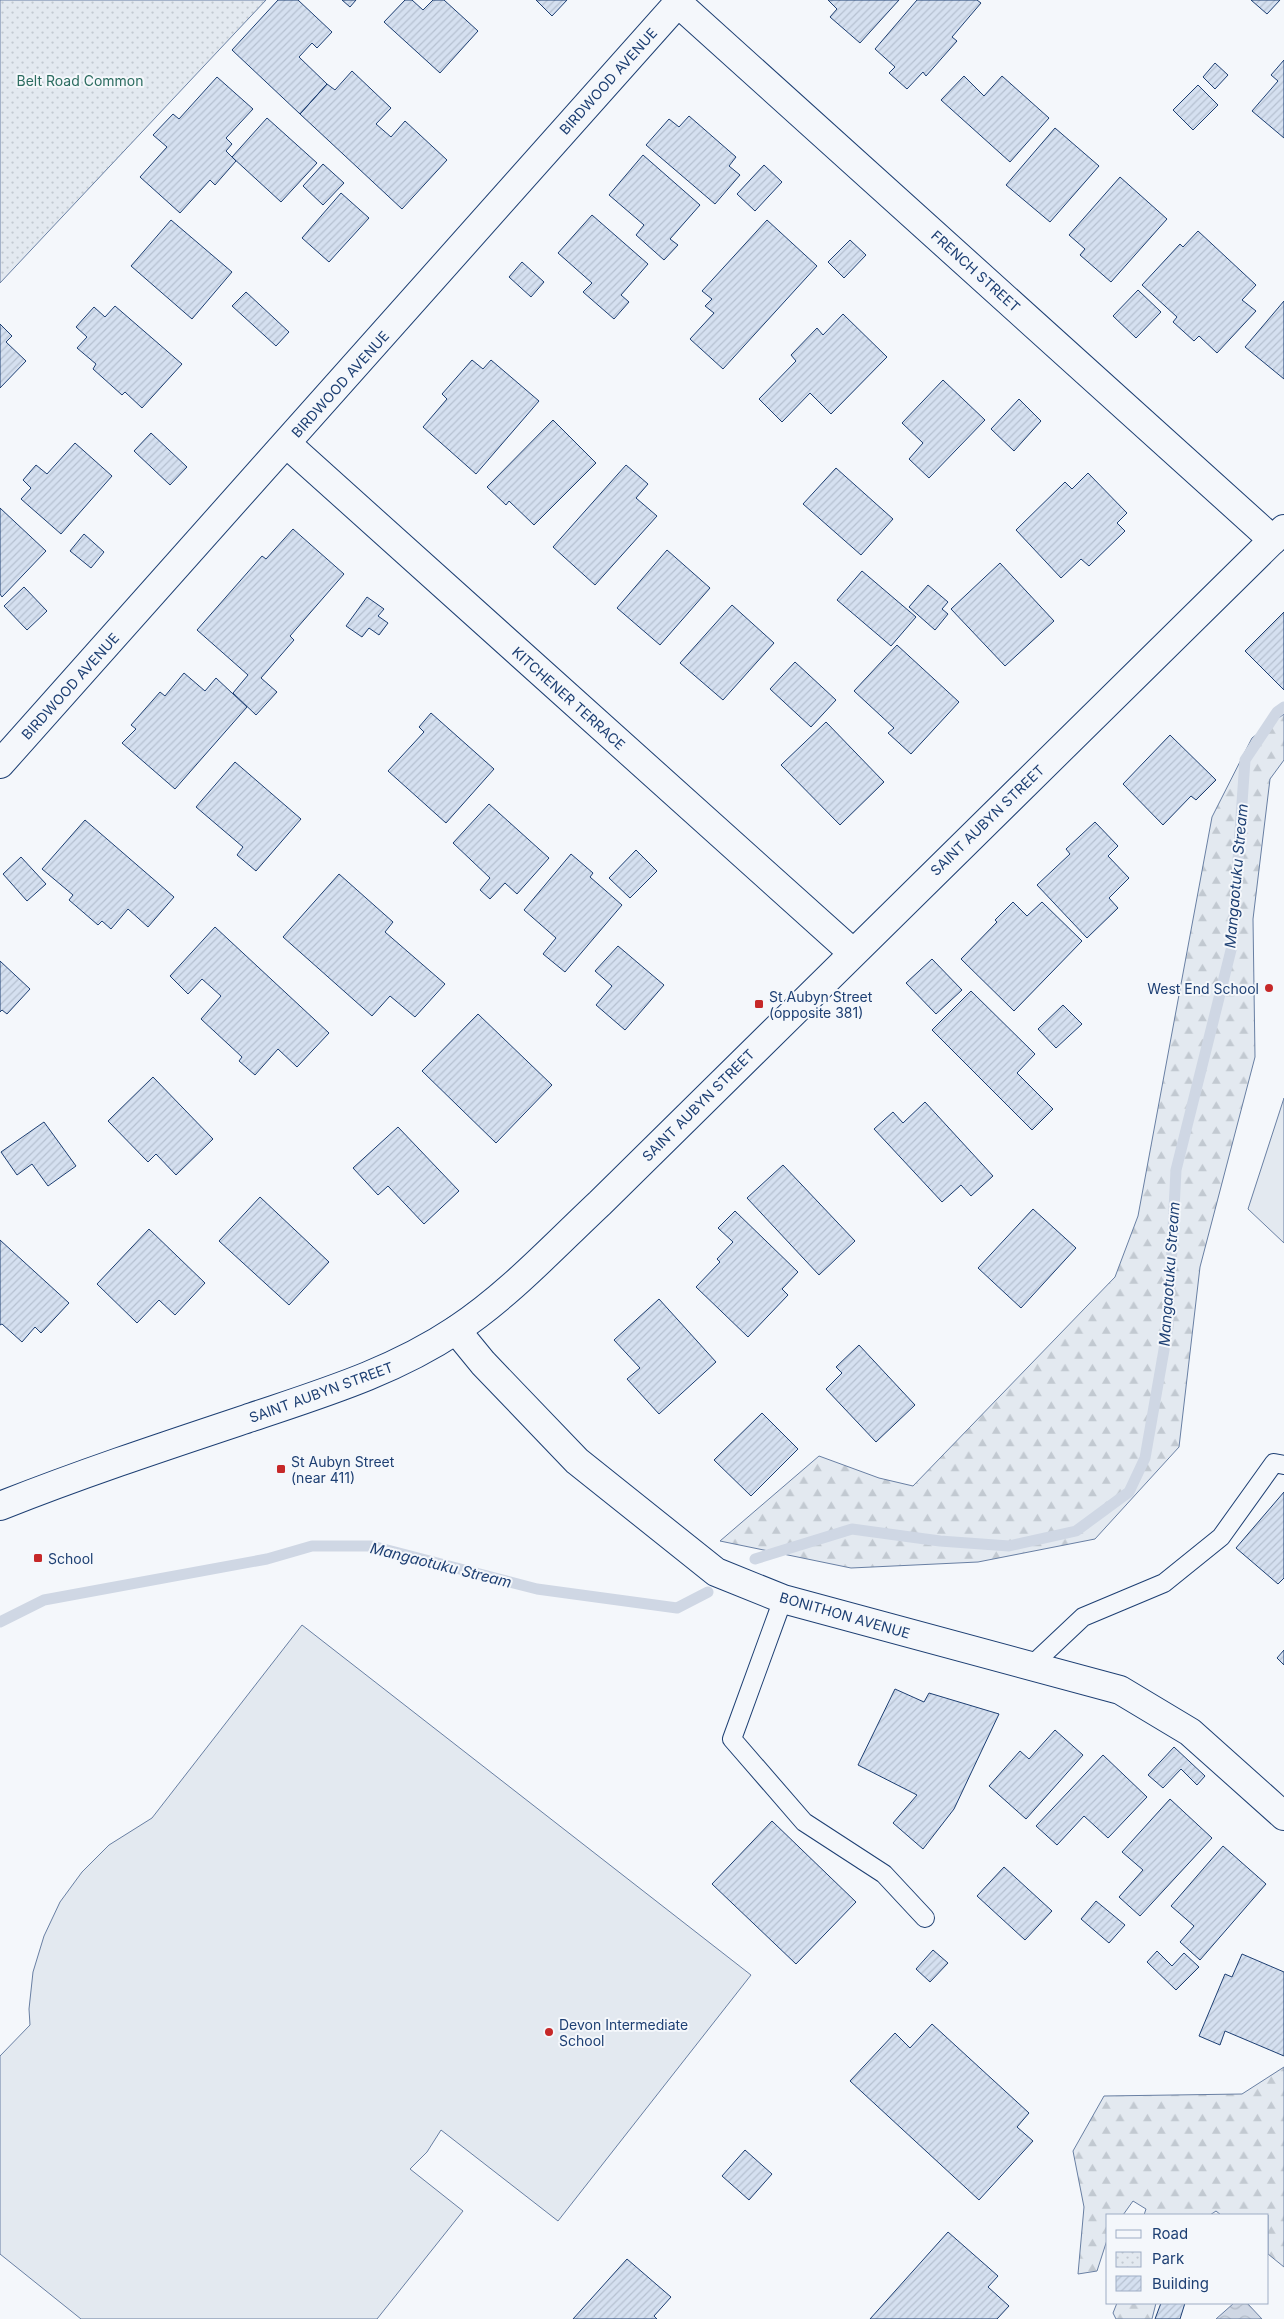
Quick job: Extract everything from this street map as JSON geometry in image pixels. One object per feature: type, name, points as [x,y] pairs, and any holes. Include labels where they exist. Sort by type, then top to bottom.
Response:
[{"type":"main road","name":"BIRDWOOD AVENUE","points":[[0,764],[678,3]]},
{"type":"main road","name":"FRENCH STREET","points":[[678,3],[1278,535]]},
{"type":"main road","name":"KITCHENER TERRACE","points":[[287,444],[852,952]]},
{"type":"main road","name":"SAINT AUBYN STREET","points":[[0,1506],[128,1457],[352,1384],[390,1368],[456,1330],[492,1304],[600,1203],[852,952],[1278,535]]},
{"type":"main road","name":"BONITHON AVENUE","points":[[456,1330],[483,1364],[577,1461],[716,1572],[783,1599],[1120,1690],[1190,1732],[1284,1816]]},
{"type":"lane","points":[[1031,1666],[1083,1617],[1164,1583],[1221,1536],[1274,1463],[1284,1465]]},
{"type":"lane","points":[[783,1599],[732,1739],[804,1822],[884,1874],[925,1918]]},
{"type":"green space","name":"Belt Road Common","points":[[0,0],[266,0],[0,283]]},
{"type":"green space","points":[[1284,714],[1284,760],[1270,779],[1253,919],[1255,1057],[1200,1267],[1179,1447],[1095,1539],[978,1562],[851,1568],[720,1541],[819,1456],[879,1478],[913,1486],[1115,1277],[1138,1216],[1212,817],[1252,738]]},
{"type":"green space","points":[[1284,1098],[1284,1243],[1248,1209]]},
{"type":"green space","points":[[302,1625],[751,1975],[558,2221],[441,2130],[427,2152],[410,2169],[463,2211],[377,2319],[81,2319],[0,2254],[0,2056],[30,2025],[29,2009],[33,1972],[44,1936],[60,1902],[82,1872],[109,1845],[152,1818]]},
{"type":"green space","points":[[1284,2067],[1284,2267],[1269,2255],[1269,2214],[1220,2214],[1216,2211],[1212,2214],[1144,2214],[1146,2209],[1133,2201],[1124,2214],[1106,2214],[1106,2243],[1097,2271],[1078,2274],[1084,2207],[1073,2151],[1104,2096],[1242,2094]]},
{"type":"green space","points":[[1117,2304],[1156,2304],[1152,2319],[1116,2319],[1113,2313]]},
{"type":"water","points":[[1233,2304],[1248,2304],[1262,2319],[1216,2319]]},
{"type":"building","points":[[278,0],[298,0],[332,32],[317,48],[312,43],[299,57],[327,84],[300,114],[232,50]]},
{"type":"building","points":[[342,0],[356,0],[350,7]]},
{"type":"building","points":[[405,0],[412,0],[423,10],[433,0],[444,0],[478,31],[440,73],[384,22]]},
{"type":"building","points":[[536,0],[567,0],[552,16]]},
{"type":"building","points":[[828,0],[899,0],[860,43],[830,17],[837,9]]},
{"type":"building","points":[[917,0],[977,0],[981,3],[952,37],[957,41],[926,76],[923,72],[907,89],[889,73],[895,67],[875,49]]},
{"type":"building","points":[[1251,0],[1280,0],[1267,14]]},
{"type":"building","points":[[1284,60],[1284,138],[1252,111],[1278,81],[1271,75]]},
{"type":"building","points":[[1215,63],[1228,75],[1215,89],[1203,77]]},
{"type":"building","points":[[352,71],[391,108],[376,124],[391,137],[405,121],[447,160],[402,209],[300,114],[327,84],[335,90]]},
{"type":"building","points":[[964,76],[984,96],[1002,76],[1049,118],[1010,162],[941,100]]},
{"type":"building","points":[[217,77],[253,109],[226,138],[232,144],[226,151],[236,161],[215,185],[210,180],[180,213],[140,177],[167,147],[153,135],[173,114],[179,119]]},
{"type":"building","points":[[1198,85],[1218,105],[1193,130],[1173,110]]},
{"type":"building","points":[[689,116],[736,157],[729,166],[740,175],[715,204],[646,145],[669,119],[679,127]]},
{"type":"building","points":[[267,118],[317,163],[281,202],[232,157]]},
{"type":"building","points":[[1055,128],[1099,166],[1050,222],[1006,185]]},
{"type":"building","points":[[643,155],[700,205],[670,239],[678,245],[664,260],[636,235],[644,225],[609,195]]},
{"type":"building","points":[[323,164],[344,183],[323,205],[303,186]]},
{"type":"building","points":[[764,165],[782,182],[755,211],[737,194]]},
{"type":"building","points":[[1120,177],[1167,219],[1111,282],[1080,255],[1085,249],[1069,235]]},
{"type":"building","points":[[341,193],[369,218],[329,262],[302,238]]},
{"type":"building","points":[[592,215],[648,264],[621,295],[629,302],[614,319],[583,292],[592,283],[558,253]]},
{"type":"building","points":[[171,220],[232,272],[192,319],[131,266]]},
{"type":"building","points":[[767,220],[817,266],[723,369],[690,339],[714,313],[705,306],[712,299],[702,291]]},
{"type":"building","points":[[1198,231],[1256,285],[1242,300],[1256,311],[1217,353],[1199,336],[1194,341],[1173,322],[1177,317],[1142,285],[1180,244],[1183,247]]},
{"type":"building","points":[[850,240],[866,255],[844,278],[828,262]]},
{"type":"building","points":[[522,262],[544,282],[531,297],[509,277]]},
{"type":"building","points":[[1138,290],[1161,312],[1136,338],[1113,316]]},
{"type":"building","points":[[246,292],[289,332],[276,346],[232,306]]},
{"type":"building","points":[[1284,301],[1284,379],[1245,347]]},
{"type":"building","points":[[115,306],[182,364],[142,408],[125,392],[122,395],[93,369],[96,364],[77,348],[87,337],[76,327],[94,307],[105,317]]},
{"type":"building","points":[[843,314],[887,357],[831,414],[810,393],[782,422],[759,399],[796,361],[791,355],[817,328],[823,335]]},
{"type":"building","points":[[0,324],[12,336],[6,342],[26,361],[0,388]]},
{"type":"building","points":[[472,360],[483,369],[491,360],[539,401],[476,474],[423,427],[447,399],[442,394]]},
{"type":"building","points":[[943,380],[985,420],[929,478],[909,459],[923,443],[902,423]]},
{"type":"building","points":[[1019,399],[1041,421],[1014,451],[991,429]]},
{"type":"building","points":[[553,420],[596,463],[534,525],[509,501],[506,505],[487,487]]},
{"type":"building","points":[[151,433],[187,467],[170,485],[134,451]]},
{"type":"building","points":[[75,443],[112,476],[61,534],[21,499],[31,488],[23,480],[36,465],[47,474]]},
{"type":"building","points":[[626,465],[648,484],[636,498],[657,516],[595,585],[553,547]]},
{"type":"building","points":[[836,468],[893,519],[861,555],[803,504]]},
{"type":"building","points":[[1088,473],[1127,513],[1117,523],[1125,531],[1089,566],[1081,559],[1061,578],[1016,530],[1065,482],[1072,489]]},
{"type":"building","points":[[0,508],[46,551],[2,597],[0,594]]},
{"type":"building","points":[[293,529],[344,574],[290,636],[294,640],[261,678],[277,692],[256,715],[233,693],[248,675],[197,630],[262,556],[266,559]]},
{"type":"building","points":[[84,534],[104,552],[91,568],[70,551]]},
{"type":"building","points":[[667,550],[710,588],[660,645],[617,608]]},
{"type":"building","points":[[1000,563],[1054,621],[1005,666],[951,609]]},
{"type":"building","points":[[862,571],[916,617],[891,646],[837,600]]},
{"type":"building","points":[[928,585],[948,602],[942,609],[948,614],[935,630],[909,607]]},
{"type":"building","points":[[24,587],[47,611],[27,630],[4,606]]},
{"type":"building","points":[[367,597],[384,609],[378,616],[388,623],[379,635],[369,628],[362,637],[346,626]]},
{"type":"building","points":[[732,605],[774,643],[723,700],[680,663]]},
{"type":"building","points":[[1284,612],[1284,690],[1245,651]]},
{"type":"building","points":[[897,645],[959,702],[911,754],[888,733],[894,728],[854,691]]},
{"type":"building","points":[[795,662],[836,700],[811,727],[770,689]]},
{"type":"building","points":[[184,673],[205,691],[216,678],[247,707],[175,789],[122,743],[136,729],[131,725],[160,692],[165,696]]},
{"type":"building","points":[[431,713],[494,769],[446,823],[388,771],[424,732],[419,727]]},
{"type":"building","points":[[826,722],[884,782],[840,825],[781,765]]},
{"type":"building","points":[[1170,735],[1216,780],[1196,800],[1191,796],[1163,825],[1123,784]]},
{"type":"building","points":[[235,762],[301,819],[256,871],[237,855],[243,847],[196,807]]},
{"type":"building","points":[[489,804],[549,858],[517,894],[505,883],[490,899],[480,890],[490,878],[453,843]]},
{"type":"building","points":[[85,820],[174,897],[148,927],[128,909],[111,929],[102,921],[98,925],[69,900],[73,895],[42,869]]},
{"type":"building","points":[[1095,822],[1118,846],[1108,856],[1129,878],[1109,898],[1118,908],[1087,938],[1037,885],[1070,854],[1066,849]]},
{"type":"building","points":[[636,850],[657,871],[630,898],[609,878]]},
{"type":"building","points":[[571,854],[593,873],[590,877],[622,905],[565,972],[543,954],[556,938],[524,910]]},
{"type":"building","points":[[21,857],[46,884],[27,901],[3,874]]},
{"type":"building","points":[[339,874],[393,922],[385,932],[445,984],[415,1017],[390,996],[372,1016],[283,937]]},
{"type":"building","points":[[1013,902],[1027,916],[1042,902],[1082,941],[1014,1011],[961,959],[997,922],[995,920]]},
{"type":"building","points":[[215,927],[329,1033],[297,1067],[278,1049],[255,1075],[239,1061],[242,1057],[201,1019],[221,996],[202,979],[188,994],[170,976]]},
{"type":"building","points":[[618,946],[664,985],[625,1030],[596,1005],[612,986],[595,971]]},
{"type":"building","points":[[932,959],[962,990],[936,1014],[906,983]]},
{"type":"building","points":[[0,961],[30,989],[7,1014],[2,1010],[0,1012]]},
{"type":"building","points":[[971,991],[1035,1054],[1017,1073],[1053,1109],[1032,1130],[932,1030]]},
{"type":"building","points":[[1063,1005],[1082,1024],[1056,1048],[1038,1029]]},
{"type":"building","points":[[478,1014],[552,1085],[496,1143],[422,1071]]},
{"type":"building","points":[[153,1077],[213,1139],[176,1175],[156,1154],[148,1162],[108,1121]]},
{"type":"building","points":[[925,1102],[993,1176],[971,1196],[961,1185],[942,1202],[874,1129],[893,1112],[903,1123]]},
{"type":"building","points":[[44,1122],[76,1166],[48,1186],[32,1164],[17,1175],[1,1152]]},
{"type":"building","points":[[398,1127],[459,1191],[424,1224],[388,1186],[378,1195],[353,1168]]},
{"type":"building","points":[[783,1165],[855,1241],[819,1275],[747,1198]]},
{"type":"building","points":[[260,1197],[329,1262],[289,1305],[219,1241]]},
{"type":"building","points":[[1033,1209],[1076,1248],[1021,1308],[978,1268]]},
{"type":"building","points":[[735,1211],[798,1272],[782,1289],[788,1295],[748,1337],[696,1287],[720,1262],[717,1259],[733,1242],[718,1228]]},
{"type":"building","points":[[149,1229],[205,1283],[175,1315],[159,1300],[137,1323],[97,1284]]},
{"type":"building","points":[[0,1240],[69,1303],[41,1333],[35,1327],[22,1342],[2,1324],[0,1325]]},
{"type":"building","points":[[659,1299],[716,1362],[659,1414],[627,1379],[640,1368],[614,1340]]},
{"type":"building","points":[[859,1345],[915,1405],[876,1442],[826,1389],[842,1373],[836,1367]]},
{"type":"building","points":[[762,1413],[798,1449],[751,1496],[714,1460]]},
{"type":"building","points":[[1284,1492],[1284,1578],[1278,1584],[1236,1548]]},
{"type":"building","points":[[1284,1650],[1284,1665],[1277,1658]]},
{"type":"building","points":[[895,1689],[924,1702],[929,1693],[999,1714],[954,1809],[923,1849],[893,1823],[917,1795],[858,1765]]},
{"type":"building","points":[[1055,1730],[1083,1755],[1026,1819],[989,1786],[1020,1751],[1029,1759]]},
{"type":"building","points":[[1174,1747],[1205,1776],[1197,1785],[1181,1769],[1163,1788],[1148,1775]]},
{"type":"building","points":[[1103,1755],[1147,1797],[1108,1838],[1084,1816],[1057,1845],[1036,1826]]},
{"type":"building","points":[[1170,1799],[1212,1838],[1140,1916],[1119,1897],[1143,1870],[1122,1852]]},
{"type":"building","points":[[772,1821],[856,1902],[796,1964],[712,1884]]},
{"type":"building","points":[[1223,1846],[1266,1884],[1200,1960],[1180,1942],[1194,1926],[1171,1906]]},
{"type":"building","points":[[1004,1867],[1052,1911],[1025,1940],[977,1896]]},
{"type":"building","points":[[1096,1901],[1125,1925],[1109,1943],[1081,1919]]},
{"type":"building","points":[[933,1950],[948,1963],[930,1982],[916,1969]]},
{"type":"building","points":[[1157,1951],[1172,1966],[1184,1953],[1199,1967],[1176,1990],[1147,1962]]},
{"type":"building","points":[[1242,1954],[1284,1972],[1284,2056],[1225,2031],[1220,2045],[1199,2036],[1225,1974],[1232,1977]]},
{"type":"building","points":[[932,2024],[1029,2113],[1017,2127],[1033,2141],[979,2200],[850,2081],[895,2033],[910,2048]]},
{"type":"building","points":[[745,2150],[772,2174],[749,2200],[722,2176]]},
{"type":"building","points":[[948,2232],[998,2276],[988,2287],[1009,2306],[997,2319],[870,2319]]},
{"type":"building","points":[[627,2259],[671,2297],[654,2316],[657,2319],[573,2319]]},
{"type":"building","points":[[1161,2304],[1185,2304],[1180,2319],[1155,2319]]},
{"type":"waterway","name":"Mangaotuku Stream","points":[[755,1559],[852,1529],[940,1541],[1009,1546],[1076,1531],[1129,1492],[1145,1458],[1168,1327],[1176,1170],[1232,946],[1245,760],[1277,712],[1284,707]]},
{"type":"waterway","name":"Mangaotuku Stream","points":[[0,1622],[44,1600],[267,1559],[312,1546],[372,1546],[537,1589],[677,1608],[708,1592]]},
{"type":"place","name":"West End School","points":[[1269,988]]},
{"type":"place","name":"St Aubyn Street (opposite 381)","points":[[759,1004]]},
{"type":"place","name":"St Aubyn Street (near 411)","points":[[281,1469]]},
{"type":"place","name":"School","points":[[38,1558]]},
{"type":"place","name":"Devon Intermediate School","points":[[549,2032]]}]
